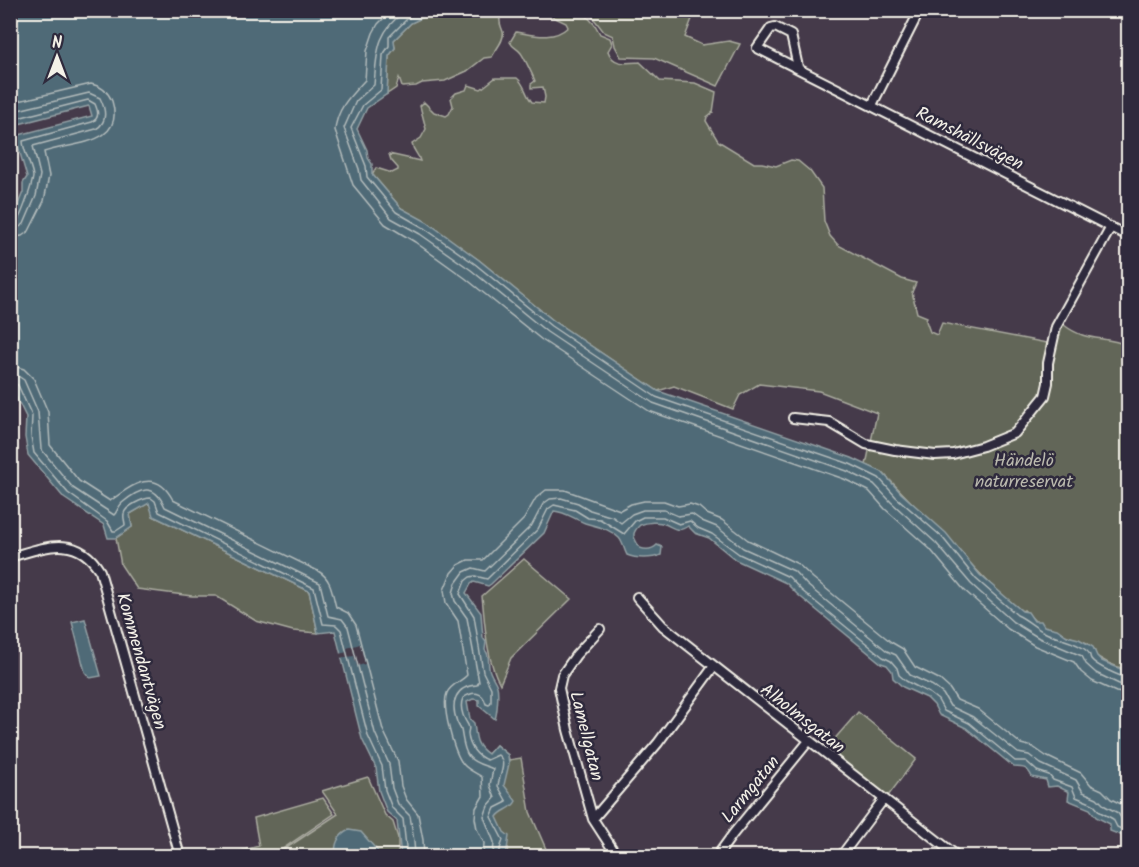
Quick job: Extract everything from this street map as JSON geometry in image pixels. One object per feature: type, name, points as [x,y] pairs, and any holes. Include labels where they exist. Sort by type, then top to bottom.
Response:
[{"type":"street","points":[[872,105],[920,10]]},
{"type":"street","name":"Ramshällsvägen","points":[[798,67],[791,35],[775,27],[771,28],[757,48],[1128,236]]},
{"type":"street","points":[[793,418],[829,422],[866,444],[935,455],[953,454],[983,446],[1015,433],[1045,396],[1048,383],[1048,363],[1056,327],[1111,227]]},
{"type":"street","name":"Kommendantvägen","points":[[10,557],[48,546],[72,546],[93,560],[100,571],[180,856]]},
{"type":"street","name":"Alholmsgatan","points":[[638,597],[663,627],[957,856]]},
{"type":"street","name":"Lamellgatan","points":[[600,629],[576,655],[562,675],[560,688],[568,730],[593,819],[617,856]]},
{"type":"street","points":[[593,819],[658,743],[714,666]]},
{"type":"street","name":"Larmgatan","points":[[717,856],[808,742]]},
{"type":"street","points":[[841,856],[883,800]]},
{"type":"green space","points":[[436,11],[521,11],[500,17],[503,35],[492,57],[484,58],[467,71],[445,81],[402,87],[399,78],[396,88],[387,94],[389,56],[395,48],[394,40],[411,23]]},
{"type":"green space","name":"Händelö naturreservat","points":[[541,11],[582,11],[600,34],[610,38],[612,44],[608,51],[613,59],[630,63],[640,62],[660,81],[695,83],[716,92],[713,112],[706,121],[718,141],[754,163],[776,166],[791,160],[798,161],[810,171],[822,188],[824,221],[830,236],[838,245],[902,279],[916,283],[912,292],[917,313],[927,317],[930,332],[937,335],[942,323],[1052,344],[1059,329],[1064,325],[1088,337],[1128,346],[1128,500],[1124,502],[1123,510],[1128,512],[1128,531],[1125,540],[1127,587],[1122,591],[1121,596],[1128,601],[1128,671],[1096,656],[1094,649],[1087,643],[1040,626],[1024,610],[1022,611],[993,587],[882,472],[866,465],[877,413],[819,391],[759,384],[740,395],[733,409],[674,386],[658,391],[554,321],[479,260],[427,223],[401,208],[372,174],[376,168],[392,173],[398,170],[389,154],[420,161],[412,144],[421,138],[426,129],[420,106],[424,102],[434,112],[446,116],[453,106],[451,98],[456,93],[466,90],[468,85],[481,89],[495,78],[517,78],[532,102],[544,103],[543,87],[531,88],[531,84],[535,81],[521,53],[510,42],[516,32],[550,36],[568,27],[566,23]]},
{"type":"green space","points":[[588,11],[695,11],[685,37],[702,45],[729,41],[740,44],[718,86],[654,58],[621,57],[613,36],[604,32]]},
{"type":"green space","points":[[150,502],[153,516],[309,591],[318,633],[293,631],[256,621],[216,596],[192,596],[137,589],[121,565],[116,538],[132,527],[130,514]]},
{"type":"green space","points":[[524,559],[571,599],[511,658],[500,684],[489,653],[482,596]]},
{"type":"green space","points":[[858,712],[916,759],[888,796],[832,754],[831,743]]},
{"type":"green space","points":[[476,741],[480,749],[488,754],[496,745],[508,755],[509,760],[521,758],[530,812],[549,856],[509,856],[508,848],[506,856]]},
{"type":"green space","points":[[368,777],[385,815],[393,822],[398,838],[398,856],[281,856],[282,851],[338,814],[322,791]]},
{"type":"green space","points":[[323,798],[334,814],[281,850],[279,856],[222,856],[259,846],[254,818]]},
{"type":"water","points":[[11,11],[436,11],[411,23],[394,40],[395,48],[389,56],[387,94],[367,108],[357,129],[372,164],[372,174],[401,208],[427,222],[479,260],[554,321],[658,391],[852,458],[882,472],[901,493],[946,533],[980,575],[1022,611],[1028,612],[1034,621],[1041,621],[1044,626],[1079,639],[1093,647],[1102,661],[1128,672],[1128,838],[1110,831],[1110,824],[1096,817],[1090,809],[1068,800],[1069,792],[1057,786],[1048,787],[1046,780],[1032,777],[1025,769],[1014,767],[966,728],[939,715],[927,698],[903,687],[893,678],[892,671],[887,665],[881,663],[786,583],[736,560],[709,538],[695,533],[688,526],[679,529],[659,522],[640,525],[634,536],[640,548],[649,549],[657,545],[662,547],[661,555],[639,558],[627,555],[620,540],[611,532],[554,511],[544,533],[491,584],[488,586],[474,582],[466,593],[481,613],[483,638],[486,642],[485,650],[498,689],[495,719],[479,706],[479,700],[473,699],[467,702],[470,719],[474,723],[478,744],[484,751],[488,754],[496,745],[508,755],[509,764],[504,785],[516,801],[497,817],[504,832],[509,836],[506,856],[401,856],[397,821],[387,812],[379,791],[376,768],[362,739],[335,631],[318,633],[309,591],[153,516],[149,503],[130,514],[132,527],[116,538],[108,538],[104,525],[64,498],[28,455],[25,437],[26,417],[10,384],[11,221],[27,177],[15,136],[92,116],[89,106],[11,126]]},
{"type":"water","points":[[85,619],[101,676],[90,678],[85,672],[72,622]]},
{"type":"water","points":[[349,830],[361,832],[382,856],[335,856],[338,841]]},
{"type":"pier","points":[[360,644],[365,664],[357,666],[354,656],[339,658],[338,654],[348,652],[347,648]]}]
